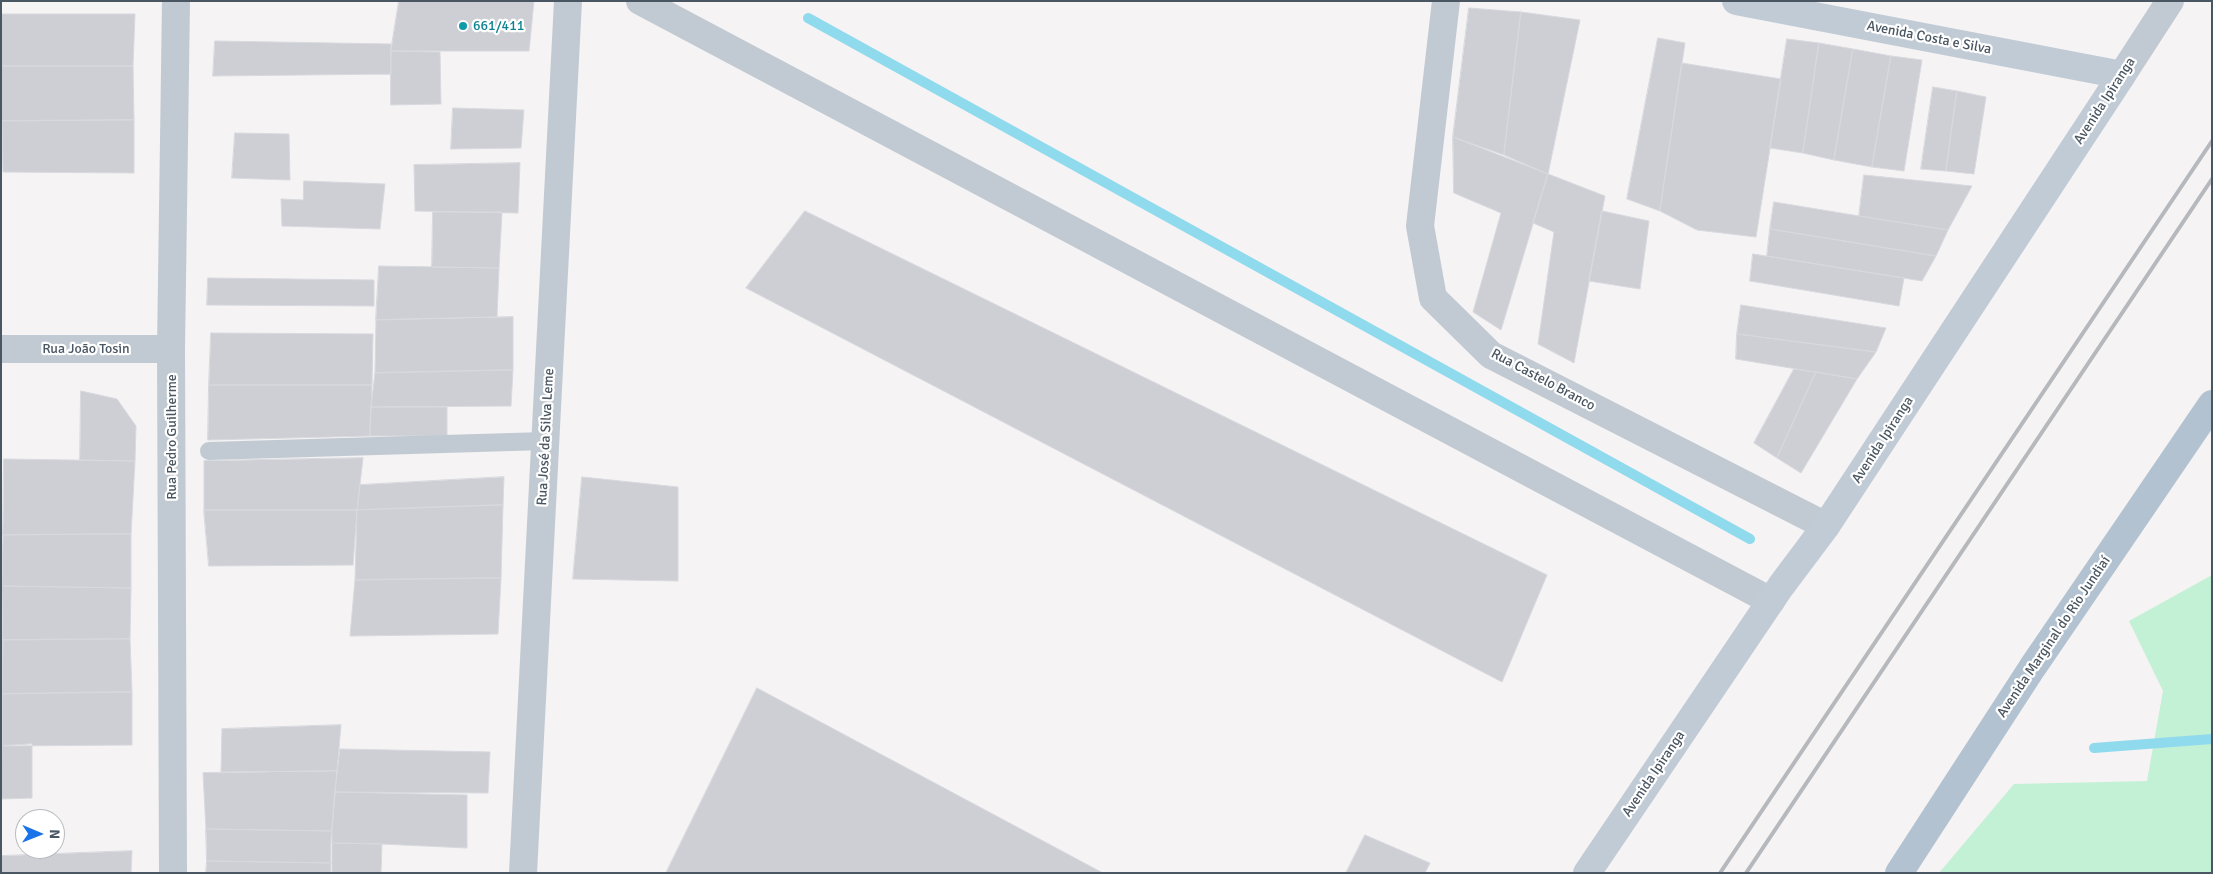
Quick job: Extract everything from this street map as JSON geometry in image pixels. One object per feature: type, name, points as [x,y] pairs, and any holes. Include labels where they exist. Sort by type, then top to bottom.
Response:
[{"type":"main road","name":"Avenida Costa e Silva","points":[[1736,1],[2122,75]]},
{"type":"main road","name":"Avenida Ipiranga","points":[[1588,873],[1776,594],[1821,533],[2122,75]]},
{"type":"main road","name":"Avenida Marginal do Rio Jundiaí","points":[[1899,873],[2032,668],[2212,404]]},
{"type":"street","name":"Rua Pedro Guilherme","points":[[173,873],[171,349],[176,1]]},
{"type":"street","name":"Rua José da Silva Leme","points":[[523,873],[568,1]]},
{"type":"street","points":[[640,1],[1776,594]]},
{"type":"street","name":"Rua Castelo Branco","points":[[1446,1],[1420,226],[1432,298],[1491,355],[1821,533]]},
{"type":"street","name":"Avenida Ipiranga","points":[[2122,75],[2170,1]]},
{"type":"street","name":"Rua João Tosin","points":[[1,349],[171,349]]},
{"type":"lane","points":[[209,451],[546,441]]},
{"type":"green space","points":[[2212,575],[2212,873],[1939,873],[2014,784],[2147,781],[2163,691],[2129,621]]},
{"type":"building","name":"661/411","points":[[399,1],[534,1],[529,51],[391,51]]},
{"type":"building","points":[[1469,8],[1521,12],[1504,155],[1453,137]]},
{"type":"building","points":[[1521,12],[1580,20],[1548,174],[1504,155]]},
{"type":"building","points":[[1,14],[135,14],[133,66],[1,66]]},
{"type":"building","points":[[1658,38],[1685,43],[1660,211],[1627,199]]},
{"type":"building","points":[[1787,39],[1819,43],[1803,153],[1770,148]]},
{"type":"building","points":[[215,41],[391,44],[391,74],[213,76]]},
{"type":"building","points":[[1819,43],[1853,49],[1834,160],[1803,153]]},
{"type":"building","points":[[1853,49],[1891,56],[1872,167],[1834,160]]},
{"type":"building","points":[[391,51],[440,52],[441,104],[391,105]]},
{"type":"building","points":[[1891,56],[1922,60],[1904,171],[1872,167]]},
{"type":"building","points":[[1682,63],[1781,79],[1756,237],[1697,230],[1660,211]]},
{"type":"building","points":[[1,66],[133,66],[134,120],[2,121]]},
{"type":"building","points":[[1933,87],[1957,91],[1946,171],[1921,169]]},
{"type":"building","points":[[1957,91],[1986,97],[1974,174],[1946,171]]},
{"type":"building","points":[[453,108],[524,110],[521,148],[451,149]]},
{"type":"building","points":[[134,120],[134,173],[3,172],[2,121]]},
{"type":"building","points":[[235,133],[289,134],[290,180],[232,178]]},
{"type":"building","points":[[1453,137],[1548,174],[1501,330],[1473,312],[1501,213],[1454,193]]},
{"type":"building","points":[[520,163],[518,213],[415,211],[414,165]]},
{"type":"building","points":[[1548,174],[1605,196],[1574,363],[1538,344],[1554,232],[1533,223]]},
{"type":"building","points":[[1864,175],[1972,186],[1948,230],[1859,216]]},
{"type":"building","points":[[304,181],[385,184],[380,229],[282,226],[281,199],[303,200]]},
{"type":"building","points":[[1774,202],[1948,230],[1936,256],[1770,229]]},
{"type":"building","points":[[805,211],[1547,575],[1502,682],[746,288]]},
{"type":"building","points":[[1602,211],[1649,221],[1640,289],[1589,281]]},
{"type":"building","points":[[433,212],[502,212],[499,268],[432,267]]},
{"type":"building","points":[[1770,229],[1936,256],[1922,281],[1767,256]]},
{"type":"building","points":[[1753,254],[1904,278],[1899,306],[1750,281]]},
{"type":"building","points":[[379,266],[499,268],[497,317],[376,320]]},
{"type":"building","points":[[208,278],[374,280],[374,306],[207,305]]},
{"type":"building","points":[[1741,305],[1886,328],[1876,352],[1737,334]]},
{"type":"building","points":[[513,317],[513,370],[375,373],[376,320]]},
{"type":"building","points":[[211,333],[373,334],[372,385],[209,385]]},
{"type":"building","points":[[1737,334],[1876,352],[1857,379],[1736,359]]},
{"type":"building","points":[[1794,369],[1816,372],[1777,458],[1754,443]]},
{"type":"building","points":[[513,370],[511,406],[371,407],[375,373]]},
{"type":"building","points":[[1816,372],[1857,379],[1801,473],[1777,458]]},
{"type":"building","points":[[209,385],[372,385],[370,436],[208,440]]},
{"type":"building","points":[[81,391],[117,399],[136,426],[135,461],[80,460]]},
{"type":"building","points":[[371,407],[447,407],[447,436],[370,436]]},
{"type":"building","points":[[363,458],[357,510],[204,510],[204,461]]},
{"type":"building","points":[[4,459],[135,461],[131,534],[3,535]]},
{"type":"building","points":[[504,477],[503,505],[357,510],[360,485]]},
{"type":"building","points":[[582,477],[678,487],[678,581],[573,579]]},
{"type":"building","points":[[503,505],[501,578],[355,580],[357,510]]},
{"type":"building","points":[[204,510],[357,510],[353,565],[209,566]]},
{"type":"building","points":[[131,534],[131,588],[2,586],[3,535]]},
{"type":"building","points":[[501,578],[498,634],[350,636],[355,580]]},
{"type":"building","points":[[2,586],[131,588],[130,639],[3,640]]},
{"type":"building","points":[[130,639],[132,692],[2,694],[3,640]]},
{"type":"building","points":[[1,640],[3,640],[2,694],[1,694]]},
{"type":"building","points":[[757,688],[1103,873],[666,873]]},
{"type":"building","points":[[132,692],[132,745],[2,746],[2,694]]},
{"type":"building","points":[[2,694],[2,746],[1,746]]},
{"type":"building","points":[[341,725],[337,771],[221,772],[222,729]]},
{"type":"building","points":[[32,744],[32,798],[1,799],[2,746]]},
{"type":"building","points":[[340,749],[490,752],[488,793],[335,792]]},
{"type":"building","points":[[337,771],[332,831],[206,829],[203,773]]},
{"type":"building","points":[[335,792],[467,795],[467,848],[331,843]]},
{"type":"building","points":[[206,829],[332,831],[332,863],[207,861]]},
{"type":"building","points":[[1365,835],[1430,863],[1425,873],[1346,873]]},
{"type":"building","points":[[331,843],[382,844],[381,873],[331,873]]},
{"type":"building","points":[[132,851],[131,873],[1,873],[1,856],[15,855],[15,859],[65,859],[65,854]]},
{"type":"building","points":[[207,861],[332,863],[332,873],[206,873]]},
{"type":"waterway","points":[[808,18],[1750,539]]},
{"type":"waterway","points":[[2094,748],[2212,739]]},
{"type":"railway","points":[[1720,873],[2212,141]]},
{"type":"railway","points":[[1746,873],[2212,179]]},
{"type":"place","name":"661/411","points":[[463,26]]}]
